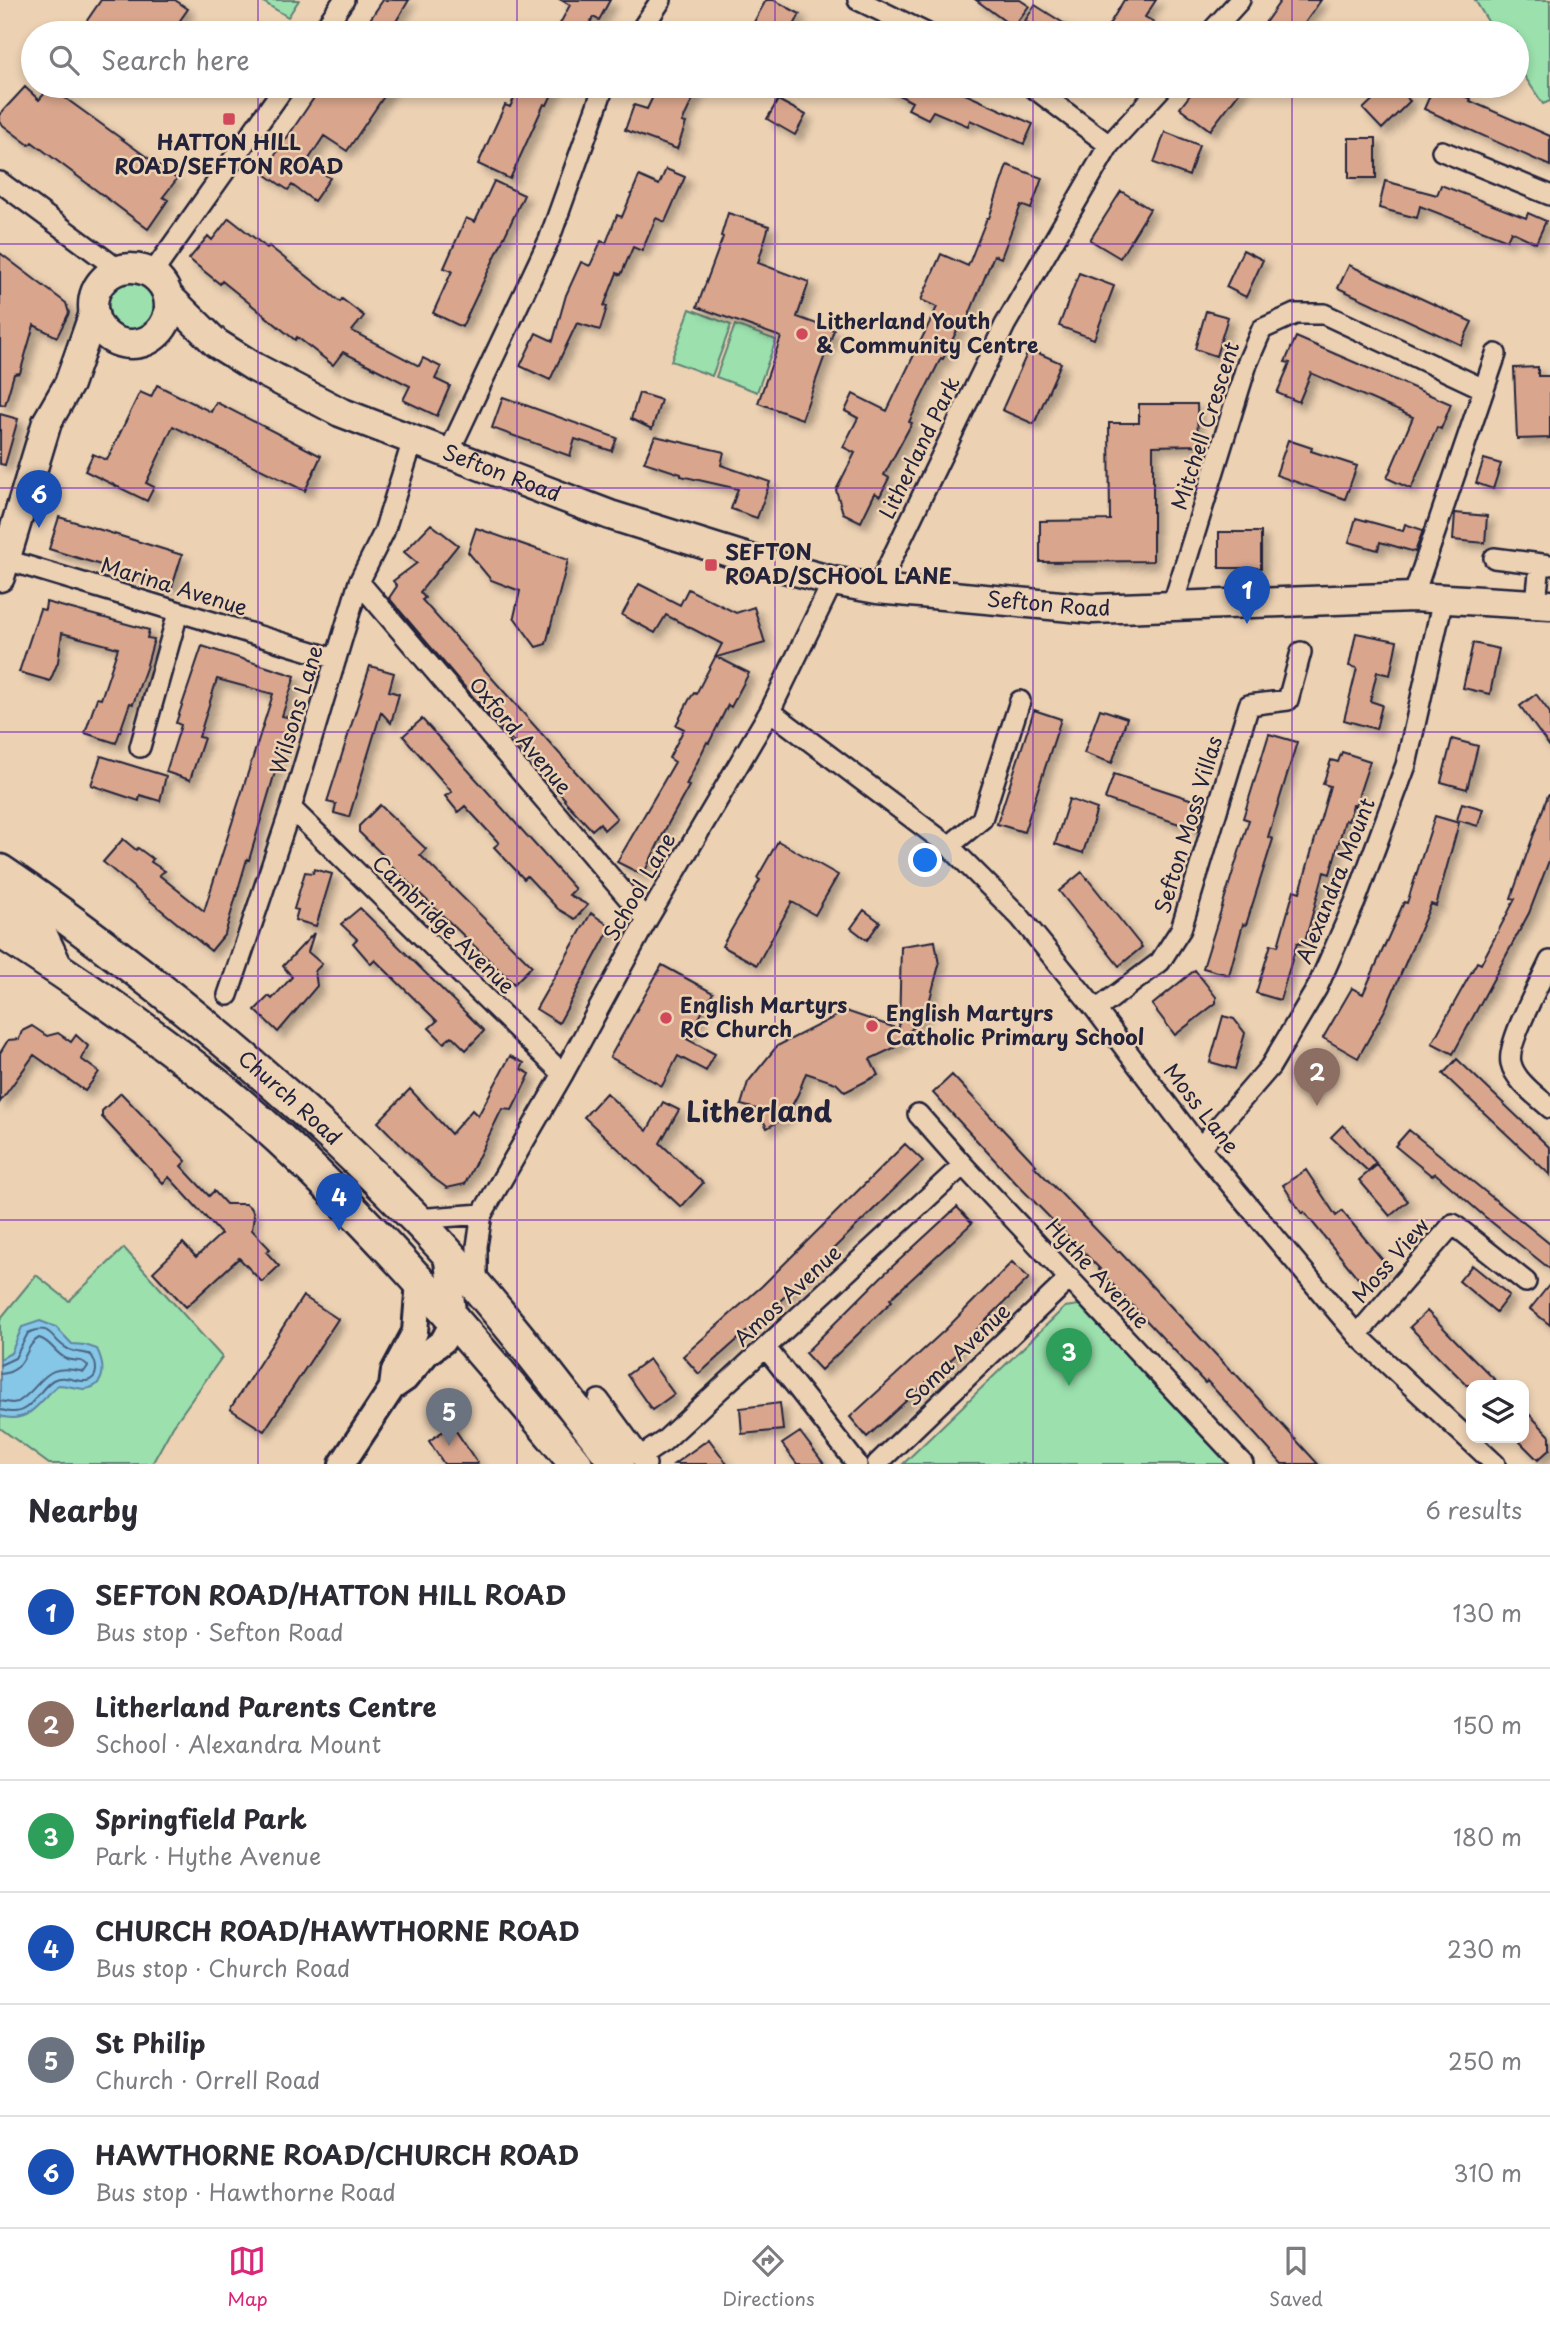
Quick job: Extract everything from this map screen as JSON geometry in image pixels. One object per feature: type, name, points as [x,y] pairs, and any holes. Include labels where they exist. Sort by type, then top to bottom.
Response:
[{"type":"highway","name":"Church Road","points":[[7,887],[107,948],[204,1024],[331,1135],[416,1219],[634,1462]]},
{"type":"highway","name":"Church Road","points":[[0,931],[59,969],[219,1088],[279,1139],[351,1209],[419,1281],[576,1464]]},
{"type":"main road","points":[[160,285],[167,317],[156,334],[140,343],[121,342],[103,332],[94,313],[93,303],[101,282],[119,270],[141,269],[160,285],[216,343]]},
{"type":"main road","points":[[2,565],[47,422],[69,384],[94,313]]},
{"type":"main road","points":[[156,334],[216,343]]},
{"type":"main road","points":[[69,384],[121,342]]},
{"type":"main road","name":"Sefton Road","points":[[216,343],[254,367],[340,412],[447,454],[610,515],[754,561],[833,581],[877,589],[1093,609],[1413,597],[1543,603]]},
{"type":"main road","points":[[0,851],[7,887],[42,933],[59,969]]},
{"type":"street","points":[[329,21],[344,0]]},
{"type":"street","points":[[647,21],[661,0]]},
{"type":"street","points":[[858,0],[901,21]]},
{"type":"street","points":[[1221,21],[1240,0]]},
{"type":"street","points":[[160,285],[277,98]]},
{"type":"street","points":[[447,454],[549,240],[600,98]]},
{"type":"street","points":[[1047,98],[1110,145]]},
{"type":"street","name":"Litherland Park","points":[[877,589],[1004,325],[1110,145],[1152,98]]},
{"type":"street","points":[[1442,151],[1550,195]]},
{"type":"street","points":[[0,183],[119,270]]},
{"type":"street","name":"Mitchell Crescent","points":[[1172,607],[1247,364],[1262,329],[1295,314],[1324,314],[1484,389]]},
{"type":"street","points":[[1413,597],[1496,354]]},
{"type":"street","name":"Wilsons Lane","points":[[228,995],[291,808],[359,582],[384,532],[413,440]]},
{"type":"street","points":[[1494,558],[1545,564],[1543,603]]},
{"type":"street","name":"Marina Avenue","points":[[2,565],[178,612],[336,659]]},
{"type":"street","name":"School Lane","points":[[477,1287],[477,1246],[482,1214],[563,1074],[647,920],[770,711],[833,581]]},
{"type":"street","name":"Oxford Avenue","points":[[359,582],[647,920]]},
{"type":"street","name":"Alexandra Mount","points":[[1200,1147],[1270,1067],[1317,988],[1355,902],[1406,765],[1443,598]]},
{"type":"street","points":[[140,747],[178,612]]},
{"type":"street","name":"Sefton Moss Villas","points":[[1096,1010],[1160,962],[1181,929],[1249,705],[1288,699],[1301,652]]},
{"type":"street","points":[[949,846],[982,819],[1020,701]]},
{"type":"street","name":"Moss Lane","points":[[770,711],[949,846],[1020,917],[1096,1010],[1200,1147],[1357,1335],[1494,1464]]},
{"type":"street","name":"Cambridge Avenue","points":[[291,808],[563,1074]]},
{"type":"street","points":[[1550,961],[1520,1025],[1512,1046],[1510,1062],[1520,1080],[1550,1108]]},
{"type":"street","name":"Hythe Avenue","points":[[918,1114],[1243,1464]]},
{"type":"street","name":"Amos Avenue","points":[[634,1462],[664,1441],[963,1165]]},
{"type":"street","points":[[416,1219],[482,1214]]},
{"type":"street","name":"Moss View","points":[[1357,1335],[1452,1224],[1527,1282]]},
{"type":"street","points":[[342,1464],[392,1388],[405,1379],[427,1353],[443,1341],[454,1320],[446,1252]]},
{"type":"street","name":"Soma Avenue","points":[[877,1464],[1070,1278]]},
{"type":"street","points":[[392,1388],[394,1371],[415,1332],[419,1281]]},
{"type":"street","points":[[766,1348],[857,1464]]},
{"type":"street","points":[[599,1399],[634,1462]]},
{"type":"green space","points":[[260,0],[299,0],[288,17]]},
{"type":"green space","points":[[1475,0],[1550,0],[1550,101],[1543,104],[1529,83],[1529,21],[1488,21]]},
{"type":"green space","points":[[131,280],[150,287],[157,306],[150,325],[131,332],[112,325],[105,306],[112,287]]},
{"type":"green space","points":[[690,309],[731,325],[712,376],[671,361]]},
{"type":"green space","points":[[735,325],[776,340],[757,392],[716,377]]},
{"type":"green space","points":[[124,1248],[222,1357],[173,1426],[152,1464],[49,1464],[0,1428],[0,1319],[36,1275],[69,1301]]},
{"type":"green space","points":[[1079,1305],[1228,1464],[903,1464],[1065,1307]]},
{"type":"water","points":[[40,1321],[56,1327],[72,1344],[97,1349],[102,1367],[101,1379],[85,1389],[58,1385],[26,1415],[10,1418],[0,1416],[0,1359],[11,1353],[22,1327]]},
{"type":"building","points":[[101,0],[175,0],[188,9],[180,21],[87,21]]},
{"type":"building","points":[[383,0],[409,0],[396,21],[369,21]]},
{"type":"building","points":[[561,0],[610,0],[599,20],[593,17],[591,21],[561,21],[570,5]]},
{"type":"building","points":[[766,0],[774,0],[800,14],[796,21],[755,21]]},
{"type":"building","points":[[976,0],[1020,0],[1029,6],[1018,21],[1005,21]]},
{"type":"building","points":[[1124,0],[1156,0],[1145,17],[1152,21],[1111,21]]},
{"type":"building","points":[[1281,0],[1321,0],[1306,21],[1266,21]]},
{"type":"building","points":[[1035,5],[1060,21],[1025,21]]},
{"type":"building","points":[[21,91],[21,98],[65,98],[177,179],[163,197],[168,200],[148,229],[32,142],[29,145],[0,123],[0,114]]},
{"type":"building","points":[[314,98],[383,98],[347,151],[324,136],[307,162],[330,178],[314,201],[292,185],[288,190],[263,173]]},
{"type":"building","points":[[514,98],[550,98],[547,105],[544,104],[510,179],[478,164],[505,105],[510,107]]},
{"type":"building","points":[[652,98],[693,98],[682,122],[686,123],[677,149],[625,130],[634,105],[647,109]]},
{"type":"building","points":[[904,98],[974,98],[1033,124],[1024,144],[970,120],[968,126],[933,111],[928,119],[908,109],[912,102]]},
{"type":"building","points":[[1188,98],[1235,98],[1210,130],[1180,108]]},
{"type":"building","points":[[1374,98],[1407,98],[1410,101],[1382,129],[1363,109]]},
{"type":"building","points":[[1429,98],[1471,99],[1470,101],[1550,136],[1550,166],[1424,109]]},
{"type":"building","points":[[778,100],[806,115],[795,135],[767,119]]},
{"type":"building","points":[[1165,132],[1199,145],[1189,176],[1154,163]]},
{"type":"building","points":[[1349,138],[1376,138],[1376,178],[1349,178]]},
{"type":"building","points":[[1007,165],[1042,178],[1031,209],[1021,205],[1001,258],[994,255],[967,320],[963,318],[943,359],[941,358],[909,422],[912,423],[884,475],[889,478],[880,496],[875,493],[861,522],[843,513],[836,490],[855,453],[843,447],[858,418],[845,411],[853,394],[887,411],[937,307],[921,300],[941,254],[968,266],[989,218]]},
{"type":"building","points":[[666,169],[685,177],[665,222],[656,218],[642,251],[633,247],[621,275],[617,273],[604,306],[607,307],[600,330],[577,323],[550,380],[520,366],[536,333],[553,341],[566,295],[581,262],[590,266],[601,241],[606,243],[617,215],[622,217],[639,176],[659,185]]},
{"type":"building","points":[[494,181],[524,195],[462,327],[433,313],[452,271],[444,268],[466,218],[475,222]]},
{"type":"building","points":[[1385,181],[1437,195],[1441,185],[1526,218],[1528,213],[1546,221],[1536,243],[1511,231],[1507,240],[1420,206],[1417,218],[1379,208]]},
{"type":"building","points":[[1121,191],[1150,209],[1120,258],[1090,240]]},
{"type":"building","name":"Litherland Youth & Community Centre","points":[[728,213],[769,226],[758,263],[809,282],[797,317],[834,330],[802,419],[758,403],[781,337],[697,307],[723,237],[721,236]]},
{"type":"building","points":[[229,218],[340,302],[342,299],[364,316],[352,331],[419,366],[423,358],[441,367],[435,379],[450,386],[437,416],[403,400],[410,386],[343,352],[333,365],[297,337],[295,340],[222,281],[220,284],[189,259],[208,236],[212,240]]},
{"type":"building","points":[[1243,250],[1263,260],[1246,297],[1226,287]]},
{"type":"building","points":[[0,253],[66,303],[69,313],[57,337],[34,325],[20,373],[14,374],[5,405],[0,404]]},
{"type":"building","points":[[1349,265],[1472,322],[1461,345],[1338,288]]},
{"type":"building","points":[[1079,273],[1114,286],[1094,339],[1059,326]]},
{"type":"building","points":[[1206,311],[1228,317],[1216,356],[1195,349]]},
{"type":"building","points":[[1296,337],[1451,404],[1441,429],[1437,427],[1411,489],[1387,478],[1413,417],[1311,373],[1299,402],[1277,393],[1290,363],[1285,362]]},
{"type":"building","points":[[1029,349],[1061,363],[1034,424],[1002,410]]},
{"type":"building","points":[[1538,367],[1538,376],[1550,376],[1550,438],[1517,439],[1514,368]]},
{"type":"building","points":[[157,385],[211,412],[216,402],[321,456],[305,491],[173,426],[146,483],[154,487],[147,501],[85,471],[93,454],[107,460],[140,392],[151,397]]},
{"type":"building","points":[[639,393],[661,400],[652,429],[631,419]]},
{"type":"building","points":[[503,397],[617,438],[612,451],[575,439],[570,456],[492,428]]},
{"type":"building","points":[[1139,404],[1197,404],[1198,445],[1153,446],[1153,561],[1040,562],[1040,521],[1110,520],[1109,423],[1139,423]]},
{"type":"building","points":[[0,414],[18,419],[5,465],[0,464]]},
{"type":"building","points":[[655,436],[724,452],[721,465],[770,482],[757,518],[731,509],[738,489],[681,476],[644,462]]},
{"type":"building","points":[[1288,440],[1312,448],[1311,451],[1357,466],[1345,499],[1276,475]]},
{"type":"building","points":[[1484,459],[1501,464],[1493,489],[1476,483]]},
{"type":"building","points":[[1455,513],[1487,516],[1485,543],[1453,540]]},
{"type":"building","points":[[59,517],[182,555],[172,587],[49,549]]},
{"type":"building","points":[[1356,518],[1403,531],[1405,524],[1423,530],[1415,552],[1380,542],[1378,550],[1349,542]]},
{"type":"building","points":[[431,524],[458,545],[420,592],[425,598],[422,600],[617,818],[604,830],[600,823],[592,830],[564,800],[389,598],[397,586],[393,581],[417,563],[404,552]]},
{"type":"building","points":[[476,528],[568,560],[546,644],[536,647],[514,617],[520,591],[491,580],[468,552]]},
{"type":"building","points":[[1219,532],[1261,532],[1261,568],[1219,568]]},
{"type":"building","points":[[639,584],[680,605],[688,589],[736,613],[754,607],[765,643],[717,657],[749,673],[731,707],[728,705],[709,743],[707,742],[686,785],[689,786],[643,875],[617,862],[675,762],[669,758],[684,729],[676,725],[722,644],[666,615],[655,633],[622,615]]},
{"type":"building","points":[[46,602],[149,630],[147,638],[154,639],[133,704],[130,703],[116,743],[85,733],[97,698],[101,699],[118,648],[62,633],[58,662],[50,681],[19,672],[40,609],[45,610]]},
{"type":"building","points":[[1356,633],[1397,641],[1390,675],[1377,672],[1370,701],[1382,705],[1376,729],[1344,720],[1357,668],[1349,666]]},
{"type":"building","points":[[1473,643],[1499,649],[1490,694],[1463,688]]},
{"type":"building","points":[[202,646],[295,676],[282,716],[291,718],[249,860],[247,859],[225,934],[211,951],[103,862],[123,839],[153,859],[151,862],[165,871],[159,875],[204,911],[273,694],[217,679],[199,737],[204,738],[190,780],[166,772],[181,725],[176,723]]},
{"type":"building","points":[[370,666],[394,673],[389,691],[399,694],[391,723],[381,712],[349,817],[334,813],[336,804],[327,802]]},
{"type":"building","points":[[1536,694],[1550,713],[1550,747],[1520,706]]},
{"type":"building","points":[[1100,709],[1127,718],[1112,763],[1084,753]]},
{"type":"building","points":[[1034,710],[1061,719],[1024,832],[997,824]]},
{"type":"building","points":[[422,719],[575,889],[569,895],[588,905],[575,919],[558,909],[527,876],[524,879],[494,847],[499,843],[465,806],[458,812],[445,796],[452,792],[403,736]]},
{"type":"building","points":[[1269,734],[1297,742],[1268,837],[1273,839],[1246,925],[1243,924],[1229,975],[1203,968],[1249,820],[1243,818]]},
{"type":"building","points":[[1452,739],[1478,746],[1467,789],[1441,782]]},
{"type":"building","points":[[1342,752],[1370,761],[1355,806],[1353,805],[1348,821],[1345,820],[1330,874],[1324,872],[1304,945],[1297,943],[1280,1000],[1256,993],[1271,944],[1278,946],[1294,890],[1300,892],[1330,786],[1323,784],[1331,760],[1338,762]]},
{"type":"building","points":[[101,756],[166,776],[160,801],[140,795],[139,801],[91,785]]},
{"type":"building","points":[[1114,774],[1205,804],[1197,830],[1105,799]]},
{"type":"building","points":[[1548,795],[1550,858],[1529,913],[1453,1054],[1432,1043],[1477,962],[1481,964],[1515,899],[1511,898]]},
{"type":"building","points":[[1069,799],[1097,809],[1083,853],[1055,844]]},
{"type":"building","points":[[1462,803],[1483,809],[1478,826],[1457,820]]},
{"type":"building","points":[[380,805],[426,849],[420,855],[532,966],[514,984],[359,832],[359,826]]},
{"type":"building","points":[[1435,816],[1459,823],[1436,906],[1431,904],[1386,1008],[1358,1058],[1323,1038],[1352,988],[1363,994],[1404,902],[1407,903]]},
{"type":"building","points":[[778,841],[838,875],[815,915],[792,902],[757,965],[722,946],[760,880],[757,878]]},
{"type":"building","points":[[314,869],[332,874],[316,926],[295,920],[298,910],[294,909],[305,872],[313,873]]},
{"type":"building","points":[[1082,872],[1142,947],[1119,966],[1059,891]]},
{"type":"building","points":[[360,908],[484,1031],[466,1050],[452,1036],[444,1043],[429,1028],[437,1021],[375,960],[371,964],[353,943],[357,939],[341,924]]},
{"type":"building","points":[[864,910],[880,922],[867,940],[851,928]]},
{"type":"building","points":[[591,913],[611,927],[559,1023],[536,1009]]},
{"type":"building","points":[[314,933],[308,952],[322,964],[315,971],[317,986],[278,1032],[255,1010],[269,996],[272,999],[292,977],[283,966]]},
{"type":"building","name":"English Martyrs Catholic Primary School","points":[[935,941],[939,965],[927,1010],[898,1046],[870,1059],[878,1075],[845,1092],[836,1083],[806,1073],[786,1117],[767,1128],[757,1109],[741,1105],[748,1082],[777,1046],[846,1011],[899,1029],[901,946]]},
{"type":"building","name":"English Martyrs RC Church","points":[[662,965],[713,993],[687,1039],[715,1054],[706,1071],[678,1056],[662,1086],[610,1057]]},
{"type":"building","points":[[1195,970],[1216,997],[1216,1003],[1175,1035],[1152,1005]]},
{"type":"building","points":[[1223,1016],[1234,1019],[1245,1033],[1235,1069],[1210,1062]]},
{"type":"building","points":[[32,1026],[47,1036],[58,1033],[71,1042],[76,1035],[88,1046],[81,1059],[99,1072],[85,1091],[34,1055],[0,1102],[0,1053],[8,1040],[19,1039],[22,1031]]},
{"type":"building","points":[[510,1056],[524,1063],[521,1069],[530,1074],[512,1110],[502,1109],[465,1184],[447,1188],[432,1177],[378,1122],[410,1089],[451,1134],[472,1110],[478,1116]]},
{"type":"building","points":[[1457,1059],[1550,1148],[1550,1175],[1443,1074]]},
{"type":"building","points":[[952,1075],[1036,1165],[1034,1166],[1119,1251],[1318,1464],[1282,1464],[1207,1381],[1205,1383],[1016,1183],[933,1093]]},
{"type":"building","points":[[121,1093],[186,1161],[181,1166],[209,1196],[214,1191],[226,1204],[246,1204],[252,1209],[252,1230],[270,1249],[266,1252],[279,1266],[262,1282],[239,1258],[186,1307],[153,1272],[183,1243],[196,1257],[221,1234],[169,1177],[163,1183],[102,1117],[102,1111]]},
{"type":"building","points":[[606,1093],[647,1131],[663,1102],[679,1110],[660,1143],[703,1183],[681,1207],[584,1117]]},
{"type":"building","points":[[1343,1125],[1376,1163],[1368,1171],[1331,1137]]},
{"type":"building","points":[[1409,1130],[1550,1244],[1550,1269],[1435,1173],[1432,1176],[1395,1146]]},
{"type":"building","points":[[905,1144],[923,1161],[774,1307],[699,1374],[683,1356],[762,1286]]},
{"type":"building","points":[[1377,1165],[1408,1201],[1390,1216],[1359,1180]]},
{"type":"building","points":[[1306,1170],[1336,1216],[1342,1211],[1386,1264],[1362,1283],[1304,1212],[1302,1214],[1283,1185]]},
{"type":"building","points":[[957,1207],[972,1223],[890,1299],[892,1301],[821,1370],[805,1353],[881,1277]]},
{"type":"building","points":[[1012,1262],[1029,1278],[957,1349],[959,1352],[867,1437],[850,1417],[946,1329]]},
{"type":"building","points":[[1472,1265],[1509,1295],[1496,1312],[1459,1281]]},
{"type":"building","points":[[1550,1284],[1550,1325],[1530,1309]]},
{"type":"building","points":[[303,1296],[338,1319],[264,1431],[230,1409]]},
{"type":"building","points":[[1427,1311],[1495,1380],[1466,1380],[1466,1384],[1410,1327]]},
{"type":"building","points":[[649,1359],[674,1394],[652,1410],[627,1375]]},
{"type":"building","points":[[780,1403],[783,1430],[742,1434],[740,1408]]},
{"type":"building","points":[[1529,1414],[1550,1436],[1550,1449],[1538,1460],[1521,1443],[1529,1443]]},
{"type":"building","points":[[452,1425],[478,1464],[444,1464],[429,1441]]},
{"type":"building","points":[[800,1432],[824,1464],[797,1464],[782,1444]]},
{"type":"building","points":[[709,1439],[727,1464],[674,1464]]},
{"type":"place","name":"HATTON HILL ROAD/SEFTON ROAD","points":[[229,119]]},
{"type":"place","name":"Litherland Youth & Community Centre","points":[[802,334]]},
{"type":"place","name":"HAWTHORNE ROAD/CHURCH ROAD","points":[[39,528]]},
{"type":"place","name":"SEFTON ROAD/SCHOOL LANE","points":[[711,565]]},
{"type":"place","name":"SEFTON ROAD/HATTON HILL ROAD","points":[[1247,624]]},
{"type":"place","name":"English Martyrs RC Church","points":[[666,1018]]},
{"type":"place","name":"English Martyrs Catholic Primary School","points":[[872,1026]]},
{"type":"place","name":"Litherland Parents Centre","points":[[1317,1106]]},
{"type":"place","name":"CHURCH ROAD/HAWTHORNE ROAD","points":[[339,1231]]},
{"type":"place","name":"Springfield Park","points":[[1069,1386]]},
{"type":"place","name":"St Philip","points":[[449,1446]]},
{"type":"district","name":"Litherland","points":[[759,1112]]}]
